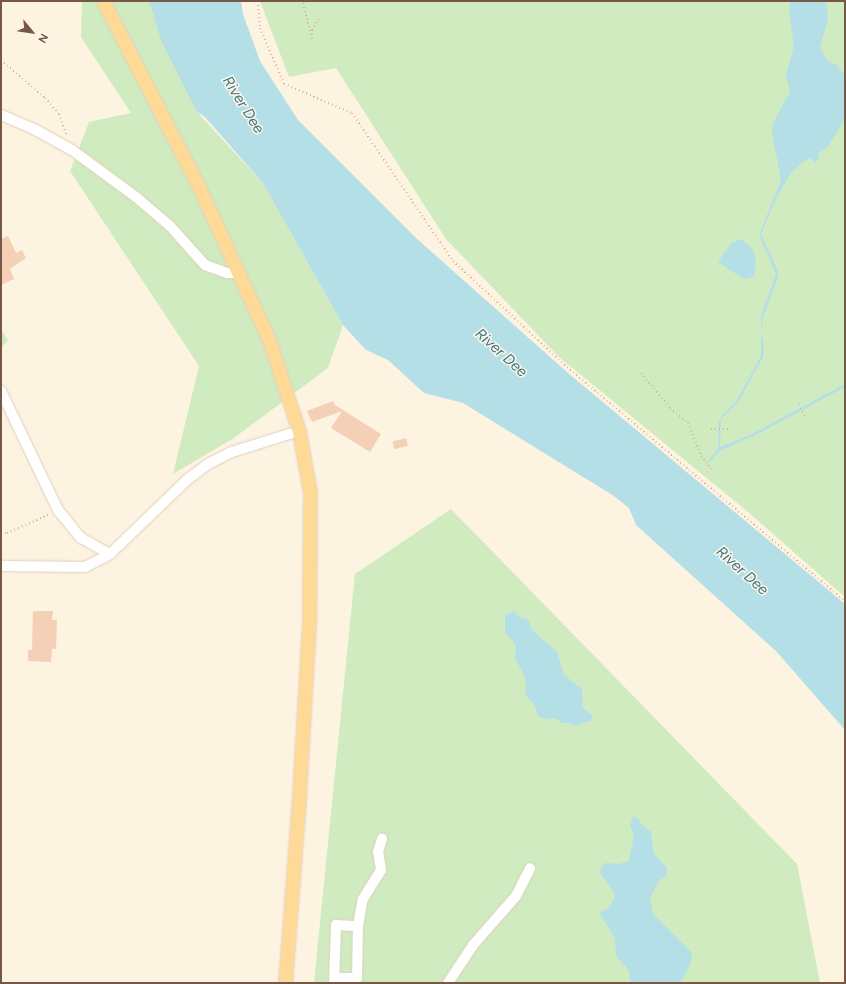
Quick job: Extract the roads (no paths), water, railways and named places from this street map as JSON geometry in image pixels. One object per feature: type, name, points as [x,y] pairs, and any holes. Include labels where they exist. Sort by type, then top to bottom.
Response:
[{"type":"main road","points":[[103,1],[198,185],[269,340],[299,431],[310,493],[309,623],[299,798],[285,983]]},
{"type":"street","points":[[1,115],[34,129],[72,150],[136,197],[170,226],[205,265],[227,273],[238,273]]},
{"type":"street","points":[[1,391],[58,510],[81,538],[110,554]]},
{"type":"street","points":[[1,566],[85,566],[110,554],[188,478],[208,464],[232,452],[299,431]]},
{"type":"street","points":[[358,926],[336,925],[335,980],[356,981],[358,926],[365,896],[381,870],[378,852],[382,840]]},
{"type":"street","points":[[448,983],[480,936],[516,896],[530,868]]},
{"type":"water","name":"River Dee","points":[[149,1],[241,1],[243,14],[260,61],[298,120],[416,238],[568,373],[845,604],[845,730],[776,651],[636,525],[629,508],[614,496],[463,403],[424,393],[388,360],[366,350],[343,325],[262,182],[205,117],[197,112],[161,40]]},
{"type":"water","points":[[790,1],[826,1],[828,18],[820,48],[828,61],[837,65],[845,76],[845,119],[828,147],[818,154],[818,160],[815,163],[811,158],[804,161],[790,174],[775,201],[761,234],[778,271],[778,278],[763,317],[761,333],[761,316],[776,274],[759,235],[781,180],[772,133],[773,123],[790,92],[786,75],[794,46],[789,12]]},
{"type":"water","points":[[741,239],[752,248],[756,259],[754,277],[744,279],[718,262],[731,243]]},
{"type":"water","points":[[761,333],[764,345],[763,357],[739,401],[721,419],[720,447],[750,435],[845,384],[845,387],[754,436],[723,447],[710,462],[708,461],[719,447],[718,424],[722,415],[737,400],[761,356]]},
{"type":"water","points":[[514,611],[519,617],[528,619],[532,630],[557,652],[564,675],[582,689],[583,708],[592,715],[592,720],[576,726],[570,723],[561,723],[556,718],[544,719],[538,716],[534,704],[526,696],[525,677],[515,658],[516,645],[505,632],[505,615]]},
{"type":"water","points":[[633,816],[639,819],[641,824],[651,832],[654,854],[667,868],[666,876],[659,881],[650,898],[653,914],[692,953],[691,963],[680,983],[631,983],[628,969],[616,956],[615,938],[600,915],[600,913],[611,906],[615,895],[599,871],[605,863],[619,864],[629,861],[634,835],[630,826]]},
{"type":"waterway","points":[[719,449],[737,441]]}]
